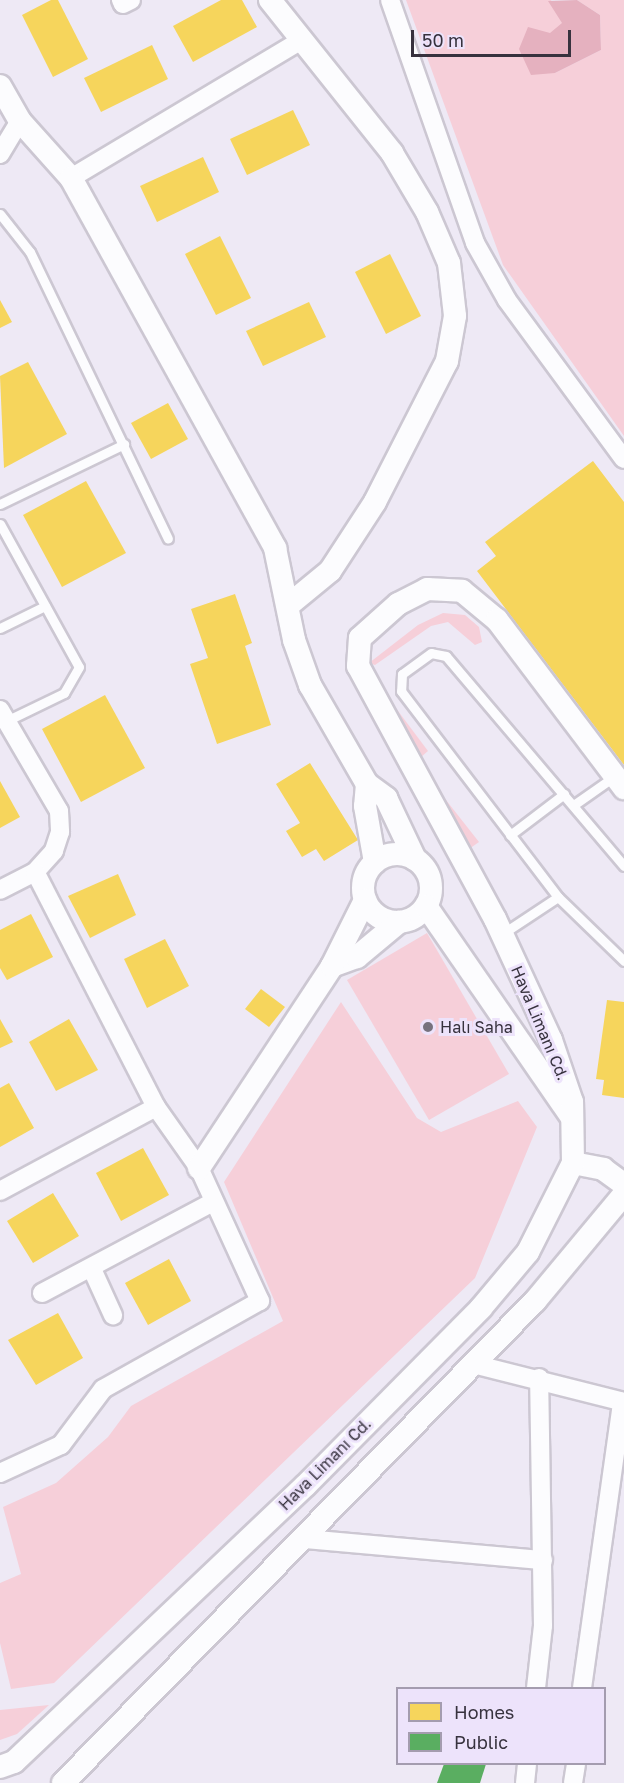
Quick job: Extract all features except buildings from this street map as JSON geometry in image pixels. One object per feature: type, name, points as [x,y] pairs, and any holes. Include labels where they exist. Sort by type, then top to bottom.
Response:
[{"type":"street","points":[[121,0],[123,4],[131,0]]},
{"type":"street","points":[[270,0],[392,153],[427,212],[449,262],[456,316],[447,362],[375,502],[330,571],[290,604]]},
{"type":"street","points":[[390,0],[475,243],[507,300],[624,459]]},
{"type":"street","points":[[71,178],[302,40]]},
{"type":"street","points":[[0,86],[20,121],[71,178],[275,548],[290,604],[294,640],[310,685],[367,784],[386,798],[415,859],[429,875],[426,906],[575,1121]]},
{"type":"street","points":[[0,153],[20,121]]},
{"type":"street","name":"Hava Limanı Cd.","points":[[0,1767],[14,1762],[306,1485],[481,1308],[528,1252],[573,1163],[575,1121],[551,1040],[502,934],[358,666],[360,638],[398,604],[427,590],[462,591],[496,620],[620,782]]},
{"type":"street","points":[[0,890],[35,872],[54,851],[59,811],[3,716]]},
{"type":"street","points":[[367,784],[365,806],[375,862]]},
{"type":"street","points":[[199,1168],[332,966],[365,900],[364,879],[375,862],[395,854],[415,859]]},
{"type":"street","points":[[0,1473],[61,1445],[103,1389],[260,1301],[199,1168],[156,1107],[35,872]]},
{"type":"street","points":[[365,900],[379,916],[399,922]]},
{"type":"street","points":[[332,966],[357,957],[399,922],[426,906]]},
{"type":"street","points":[[0,1191],[156,1107]]},
{"type":"street","points":[[573,1163],[603,1169],[624,1184]]},
{"type":"street","points":[[63,1783],[306,1539],[473,1364],[603,1224],[624,1194]]},
{"type":"street","points":[[42,1293],[92,1269],[213,1202]]},
{"type":"street","points":[[92,1269],[113,1316]]},
{"type":"street","points":[[473,1364],[539,1378],[623,1402],[582,1687]]},
{"type":"street","points":[[536,1687],[543,1560],[539,1378]]},
{"type":"street","points":[[306,1539],[543,1560]]},
{"type":"street","points":[[525,1783],[527,1765]]},
{"type":"street","points":[[573,1783],[576,1765]]},
{"type":"lane","points":[[0,213],[30,252],[168,539]]},
{"type":"lane","points":[[0,504],[124,444]]},
{"type":"lane","points":[[0,524],[79,667],[77,675],[64,693],[3,716]]},
{"type":"lane","points":[[0,628],[45,606]]},
{"type":"lane","points":[[624,866],[575,804],[446,656],[431,653],[402,674],[401,691],[510,835],[558,897],[624,961]]},
{"type":"lane","points":[[575,804],[620,782]]},
{"type":"lane","points":[[510,835],[564,794]]},
{"type":"lane","points":[[502,934],[558,897]]},
{"type":"shaded area","points":[[406,0],[551,0],[563,24],[550,34],[555,73],[601,50],[600,15],[577,0],[624,0],[624,436],[503,265]]},
{"type":"shaded area","points":[[577,0],[600,15],[601,50],[555,73],[531,75],[519,49],[528,27],[550,33],[562,23],[548,1]]},
{"type":"shaded area","points":[[443,613],[465,615],[479,627],[482,642],[475,645],[448,622],[431,626],[375,665],[369,663],[418,625]]},
{"type":"shaded area","points":[[395,707],[428,751],[421,757]]},
{"type":"shaded area","points":[[442,795],[479,842],[469,849]]},
{"type":"shaded area","name":"Halı Saha","points":[[427,933],[509,1074],[429,1120],[347,980]]},
{"type":"shaded area","points":[[341,1002],[417,1118],[441,1132],[518,1101],[537,1127],[475,1278],[54,1683],[11,1689],[0,1643],[0,1583],[21,1574],[3,1507],[56,1483],[108,1437],[131,1406],[283,1321],[224,1182]]},
{"type":"shaded area","points":[[49,1705],[17,1734],[0,1740],[0,1710]]},
{"type":"place","name":"Halı Saha","points":[[428,1027]]}]
